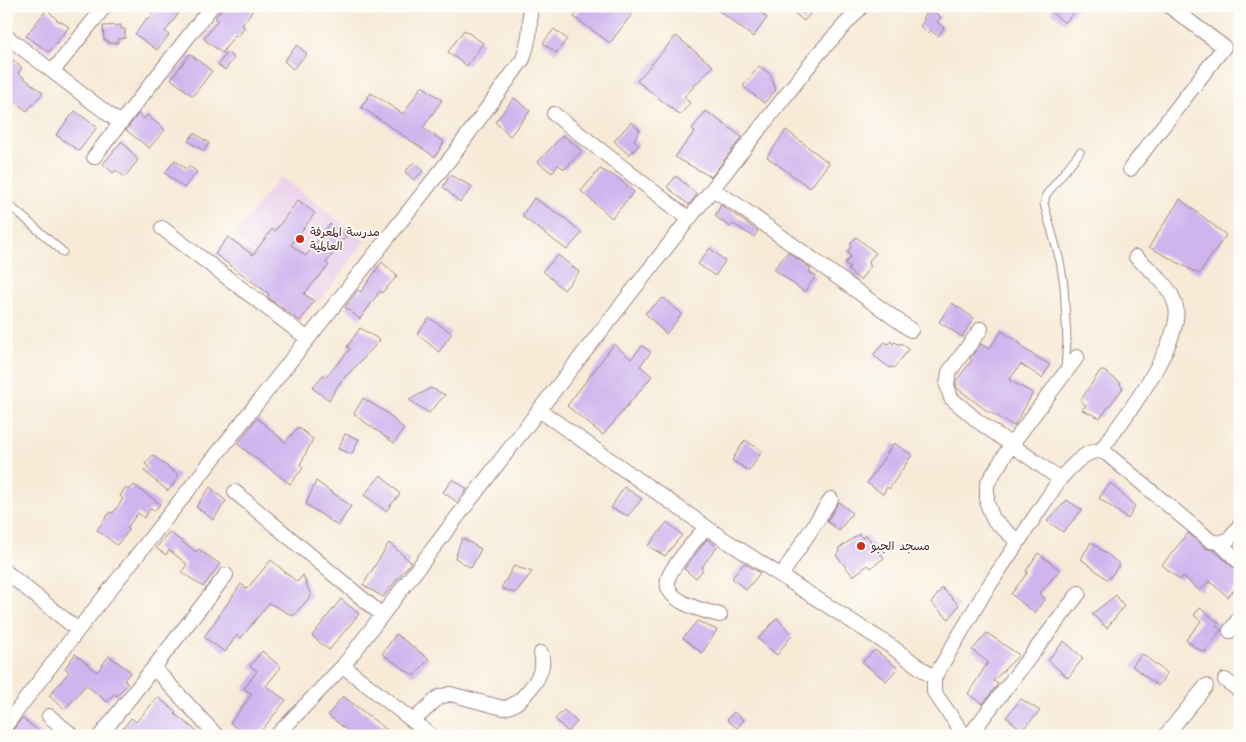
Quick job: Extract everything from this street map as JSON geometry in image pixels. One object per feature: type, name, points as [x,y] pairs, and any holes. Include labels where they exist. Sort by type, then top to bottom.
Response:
[{"type":"street","points":[[53,72],[105,6]]},
{"type":"street","points":[[94,157],[212,6]]},
{"type":"street","points":[[6,725],[78,630],[453,155],[523,59],[529,42],[531,24],[529,6]]},
{"type":"street","points":[[276,736],[342,666],[539,410],[819,53],[862,6]]},
{"type":"street","points":[[1130,169],[1224,47],[1169,6]]},
{"type":"street","points":[[6,36],[120,123]]},
{"type":"street","points":[[554,114],[690,219]]},
{"type":"street","points":[[712,189],[736,204],[911,330]]},
{"type":"street","points":[[162,228],[308,339]]},
{"type":"street","points":[[1101,450],[1146,387],[1175,327],[1175,306],[1167,289],[1159,278],[1136,257]]},
{"type":"street","points":[[981,329],[949,372],[947,384],[951,398],[1011,445],[1060,479]]},
{"type":"street","points":[[1018,542],[993,519],[987,503],[987,484],[1011,445],[1077,357]]},
{"type":"street","points":[[539,410],[706,527],[892,646],[934,678]]},
{"type":"street","points":[[965,736],[934,692],[934,678],[986,590],[1060,479],[1074,464],[1096,450],[1101,450],[1211,541],[1220,543],[1240,563]]},
{"type":"street","points":[[235,492],[382,614]]},
{"type":"street","points":[[781,576],[831,499]]},
{"type":"street","points":[[1220,543],[1229,539],[1240,525]]},
{"type":"street","points":[[706,527],[670,573],[667,584],[669,591],[673,595],[690,606],[720,615]]},
{"type":"street","points":[[6,572],[78,630]]},
{"type":"street","points":[[100,736],[226,575]]},
{"type":"street","points":[[969,736],[1079,593]]},
{"type":"street","points":[[1230,630],[1240,617]]},
{"type":"street","points":[[413,721],[443,695],[450,694],[503,708],[508,707],[522,698],[537,678],[542,667],[541,653]]},
{"type":"street","points":[[342,666],[432,736]]},
{"type":"street","points":[[154,668],[217,736]]},
{"type":"street","points":[[1225,680],[1240,691]]},
{"type":"street","points":[[1165,736],[1206,686]]},
{"type":"street","points":[[49,716],[73,736]]},
{"type":"lane","points":[[1065,372],[1068,340],[1064,285],[1060,261],[1044,204],[1046,195],[1080,152]]},
{"type":"lane","points":[[6,202],[63,252]]},
{"type":"shaded area","name":"مدرسة المعرفة العالمية","points":[[281,176],[365,241],[319,302],[234,236]]},
{"type":"building","points":[[159,6],[184,6],[165,32],[169,35],[157,50],[135,34]]},
{"type":"building","points":[[224,6],[256,6],[242,25],[245,27],[238,37],[235,35],[222,53],[204,39],[218,20],[215,18]]},
{"type":"building","points":[[581,6],[638,6],[610,43],[574,17]]},
{"type":"building","points":[[713,6],[767,6],[761,13],[767,18],[753,37]]},
{"type":"building","points":[[786,6],[812,6],[808,11],[810,14],[804,21]]},
{"type":"building","points":[[1055,6],[1079,6],[1065,23],[1051,12]]},
{"type":"building","points":[[47,9],[59,22],[69,27],[49,52],[26,36]]},
{"type":"building","points":[[930,9],[941,17],[937,22],[944,28],[938,36],[930,30],[928,33],[920,26]]},
{"type":"building","points":[[121,25],[121,29],[125,29],[125,38],[118,39],[118,43],[108,43],[107,40],[104,40],[103,26]]},
{"type":"building","points":[[554,29],[567,39],[556,53],[543,43]]},
{"type":"building","points":[[464,30],[483,43],[467,66],[448,52]]},
{"type":"building","points":[[676,36],[713,66],[684,97],[690,103],[680,115],[637,81]]},
{"type":"building","points":[[297,45],[307,54],[293,69],[284,61]]},
{"type":"building","points":[[227,52],[234,58],[225,70],[218,65]]},
{"type":"building","points":[[6,54],[22,68],[18,73],[43,93],[27,111],[6,95]]},
{"type":"building","points":[[190,54],[212,71],[193,96],[171,79]]},
{"type":"building","points":[[759,66],[770,74],[776,90],[764,103],[743,86]]},
{"type":"building","points":[[422,86],[442,100],[423,128],[444,142],[435,157],[361,107],[371,93],[403,114]]},
{"type":"building","points":[[514,98],[530,111],[510,136],[495,122]]},
{"type":"building","points":[[75,111],[97,127],[79,151],[56,135]]},
{"type":"building","points":[[706,111],[742,137],[711,177],[675,157],[695,131],[692,129]]},
{"type":"building","points":[[138,114],[144,119],[147,115],[165,130],[149,148],[126,130]]},
{"type":"building","points":[[631,122],[640,130],[634,140],[639,145],[629,155],[614,141]]},
{"type":"building","points":[[786,130],[829,163],[810,188],[767,157]]},
{"type":"building","points":[[194,133],[209,143],[204,151],[188,141]]},
{"type":"building","points":[[563,135],[582,151],[565,169],[558,165],[552,173],[538,162]]},
{"type":"building","points":[[122,141],[138,160],[125,177],[116,170],[113,173],[103,164]]},
{"type":"building","points":[[175,160],[186,169],[189,166],[197,172],[184,188],[165,173]]},
{"type":"building","points":[[414,162],[423,171],[414,180],[405,172]]},
{"type":"building","points":[[600,169],[618,178],[634,192],[612,218],[581,191]]},
{"type":"building","points":[[450,175],[473,187],[460,202],[443,187]]},
{"type":"building","points":[[676,176],[697,194],[689,205],[667,187]]},
{"type":"building","points":[[534,198],[566,219],[582,233],[567,250],[523,217],[523,214]]},
{"type":"building","points":[[1180,199],[1226,235],[1199,274],[1149,247]]},
{"type":"building","points":[[298,200],[315,213],[291,245],[306,256],[330,224],[346,236],[326,263],[329,265],[304,294],[314,301],[300,321],[267,297],[269,294],[215,254],[228,237],[253,255],[272,229],[275,231]]},
{"type":"building","points":[[721,205],[758,231],[754,237],[733,224],[730,227],[715,216]]},
{"type":"building","points":[[856,237],[876,253],[869,261],[871,266],[860,280],[848,270],[850,268],[845,263],[851,256],[847,252],[852,245],[850,244]]},
{"type":"building","points":[[710,248],[725,261],[715,276],[698,264]]},
{"type":"building","points":[[788,252],[811,269],[809,272],[816,276],[804,292],[774,269]]},
{"type":"building","points":[[558,255],[579,272],[564,290],[543,271]]},
{"type":"building","points":[[382,262],[397,276],[382,293],[380,291],[360,319],[345,307],[358,290],[361,292]]},
{"type":"building","points":[[663,298],[682,314],[666,334],[645,313]]},
{"type":"building","points":[[952,303],[974,318],[962,337],[939,322]]},
{"type":"building","points":[[429,318],[452,333],[439,352],[417,334]]},
{"type":"building","points":[[360,328],[380,340],[341,381],[329,400],[312,388],[323,375],[326,377],[350,349],[347,347]]},
{"type":"building","points":[[1002,331],[1022,345],[1021,347],[1050,365],[1042,378],[1021,364],[1009,380],[1033,393],[1014,426],[986,410],[957,388],[956,384],[956,381],[972,360],[970,358],[981,344],[989,349]]},
{"type":"building","points":[[891,341],[893,344],[895,342],[900,345],[901,343],[909,349],[894,368],[890,368],[873,355],[885,342],[888,344]]},
{"type":"building","points":[[614,344],[631,359],[642,346],[651,352],[640,366],[652,376],[603,435],[567,406]]},
{"type":"building","points":[[1100,371],[1104,371],[1121,383],[1120,385],[1123,388],[1100,418],[1082,410],[1086,405],[1080,401]]},
{"type":"building","points":[[431,388],[445,395],[429,413],[409,400]]},
{"type":"building","points":[[363,398],[387,413],[404,429],[394,443],[354,414]]},
{"type":"building","points":[[257,418],[285,442],[298,427],[313,439],[300,465],[303,468],[290,484],[237,444]]},
{"type":"building","points":[[345,434],[359,439],[352,454],[338,449]]},
{"type":"building","points":[[745,440],[762,451],[749,471],[732,460]]},
{"type":"building","points":[[894,443],[912,455],[889,489],[887,487],[883,494],[867,483]]},
{"type":"building","points":[[153,455],[179,476],[168,491],[144,471],[149,467],[145,464]]},
{"type":"building","points":[[381,475],[400,494],[386,511],[364,495]]},
{"type":"building","points":[[453,479],[467,489],[457,502],[443,492]]},
{"type":"building","points":[[316,481],[351,506],[338,526],[306,504]]},
{"type":"building","points":[[1110,483],[1135,506],[1128,519],[1099,498]]},
{"type":"building","points":[[134,485],[160,504],[155,511],[150,509],[144,518],[138,513],[127,528],[129,530],[117,545],[97,530],[110,512],[113,513],[123,499],[120,496],[125,488],[129,490]]},
{"type":"building","points":[[210,487],[226,501],[213,520],[196,507]]},
{"type":"building","points":[[624,487],[642,499],[628,516],[611,508]]},
{"type":"building","points":[[1067,500],[1082,510],[1063,532],[1047,521]]},
{"type":"building","points":[[839,502],[852,513],[839,531],[827,521]]},
{"type":"building","points":[[667,522],[682,535],[665,556],[648,546]]},
{"type":"building","points":[[169,532],[196,552],[198,549],[220,564],[203,587],[182,572],[187,564],[169,550],[166,555],[156,548]]},
{"type":"building","points":[[1188,533],[1205,548],[1213,550],[1240,573],[1240,583],[1228,597],[1209,581],[1200,591],[1183,576],[1180,580],[1162,565]]},
{"type":"building","points":[[859,534],[862,538],[866,535],[884,558],[871,568],[868,565],[853,576],[836,555],[840,552],[838,549]]},
{"type":"building","points":[[462,538],[481,549],[471,568],[455,558]]},
{"type":"building","points":[[707,539],[717,547],[696,578],[684,569]]},
{"type":"building","points":[[1091,542],[1120,564],[1108,580],[1081,559]]},
{"type":"building","points":[[389,543],[411,562],[383,597],[363,585]]},
{"type":"building","points":[[1038,553],[1060,570],[1039,594],[1045,598],[1035,613],[1011,594],[1028,572],[1026,571]]},
{"type":"building","points":[[271,560],[297,582],[303,575],[311,596],[293,616],[269,603],[241,638],[237,635],[225,652],[204,637],[241,584],[247,589]]},
{"type":"building","points":[[744,563],[760,573],[746,590],[732,578]]},
{"type":"building","points":[[514,566],[532,572],[515,593],[501,588]]},
{"type":"building","points":[[942,588],[959,605],[949,619],[931,603]]},
{"type":"building","points":[[1116,595],[1124,606],[1107,628],[1092,614]]},
{"type":"building","points":[[341,599],[359,614],[329,650],[312,636]]},
{"type":"building","points":[[1200,608],[1219,623],[1216,626],[1221,630],[1205,652],[1186,640],[1201,621],[1194,615]]},
{"type":"building","points":[[777,618],[792,635],[777,655],[758,639]]},
{"type":"building","points":[[697,621],[717,630],[702,653],[683,638]]},
{"type":"building","points":[[987,633],[1019,655],[993,681],[998,684],[983,704],[968,694],[988,662],[972,650]]},
{"type":"building","points":[[396,634],[429,659],[414,676],[382,654]]},
{"type":"building","points":[[1064,641],[1083,658],[1068,678],[1048,660]]},
{"type":"building","points":[[875,650],[898,668],[886,681],[862,662]]},
{"type":"building","points":[[262,651],[281,667],[266,686],[286,700],[257,736],[247,736],[230,723],[252,694],[244,689],[257,671],[250,666]]},
{"type":"building","points":[[75,654],[97,672],[109,656],[131,672],[124,680],[128,683],[117,696],[114,694],[107,702],[86,685],[65,709],[49,696],[69,672],[65,668]]},
{"type":"building","points":[[1142,654],[1167,673],[1158,686],[1132,666]]},
{"type":"building","points":[[343,696],[387,730],[382,736],[355,736],[328,715]]},
{"type":"building","points":[[158,697],[176,712],[175,714],[203,736],[117,736],[131,718],[136,722]]},
{"type":"building","points":[[1021,699],[1040,711],[1022,730],[1006,717]]},
{"type":"building","points":[[564,710],[577,722],[568,732],[555,719]]},
{"type":"building","points":[[734,712],[744,720],[737,728],[727,720]]},
{"type":"building","points":[[22,718],[45,736],[6,736]]},
{"type":"place","name":"مدرسة المعرفة العالمية","points":[[300,239]]},
{"type":"place","name":"مسجد الجبو","points":[[861,546]]}]
